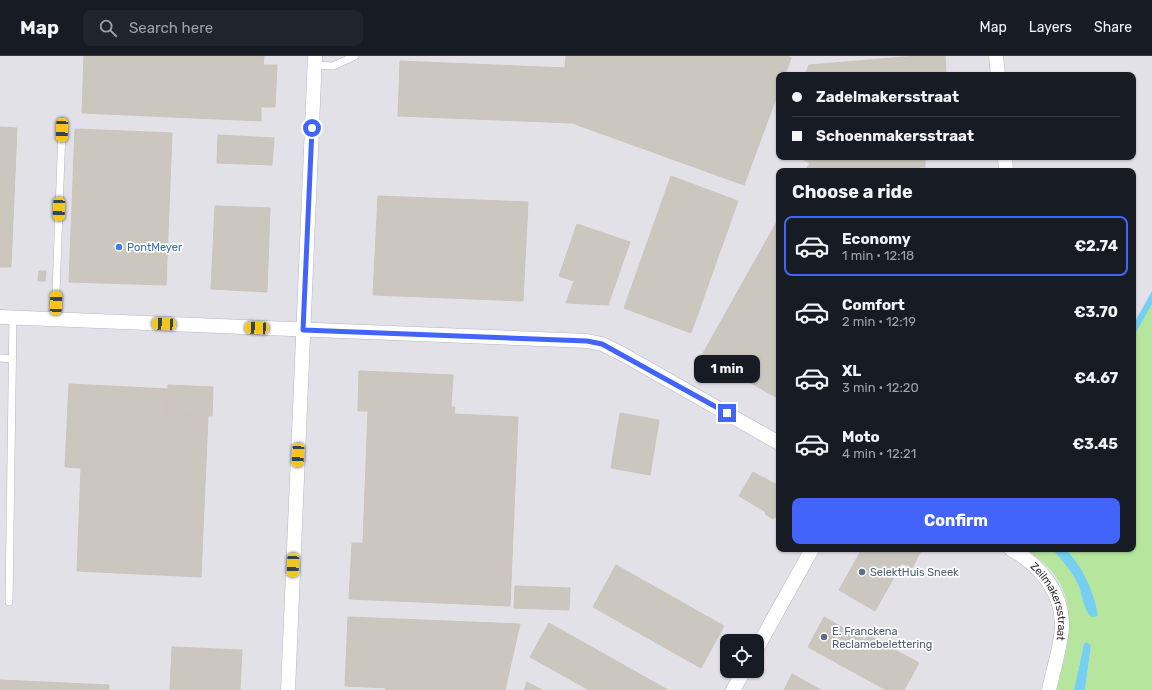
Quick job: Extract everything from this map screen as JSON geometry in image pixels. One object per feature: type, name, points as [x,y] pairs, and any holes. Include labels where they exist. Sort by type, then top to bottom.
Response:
[{"type":"street","points":[[996,56],[998,72]]},
{"type":"street","points":[[288,690],[315,61]]},
{"type":"street","points":[[6,317],[587,341],[602,344],[776,441]]},
{"type":"street","points":[[764,635],[810,552]]},
{"type":"street","name":"Zeilmakersstraat","points":[[1016,552],[1040,571],[1051,585],[1060,607],[1062,627],[1049,690]]},
{"type":"street","points":[[733,690],[740,678]]},
{"type":"lane","points":[[315,61],[333,66],[355,56]]},
{"type":"lane","points":[[55,319],[62,130]]},
{"type":"lane","points":[[6,317],[12,359],[9,602]]},
{"type":"lane","points":[[0,358],[12,359]]},
{"type":"shaded area","points":[[0,56],[1152,56],[1152,297],[1136,326],[1136,168],[776,168],[776,552],[1061,552],[1076,570],[1080,690],[0,690]]},
{"type":"green space","points":[[1152,304],[1152,690],[1085,690],[1091,645],[1084,644],[1074,690],[1057,690],[1068,641],[1068,608],[1064,593],[1057,578],[1045,564],[1030,552],[1055,552],[1066,564],[1078,582],[1088,613],[1073,557],[1069,552],[1136,552],[1136,333]]},
{"type":"water","points":[[1152,291],[1152,304],[1136,333],[1136,320]]},
{"type":"water","points":[[1055,552],[1069,552],[1078,564],[1091,589],[1098,616],[1092,617],[1086,610],[1079,586],[1066,565]]},
{"type":"water","points":[[1086,642],[1091,645],[1085,690],[1074,690],[1084,644]]},
{"type":"building","points":[[84,56],[264,56],[263,65],[277,65],[275,107],[261,107],[261,121],[82,113]]},
{"type":"building","points":[[566,56],[788,56],[791,58],[786,72],[776,72],[776,98],[744,185],[572,123],[398,116],[400,61],[565,68]]},
{"type":"building","points":[[917,56],[945,56],[946,72],[806,72],[809,65]]},
{"type":"building","points":[[0,127],[17,128],[11,267],[0,267]]},
{"type":"building","points":[[75,129],[172,133],[166,285],[69,282]]},
{"type":"building","points":[[218,135],[274,138],[272,165],[217,163]]},
{"type":"building","points":[[804,160],[925,160],[925,167],[807,168],[810,163]]},
{"type":"building","points":[[671,176],[738,201],[691,333],[624,308]]},
{"type":"building","points":[[378,196],[528,202],[523,301],[373,295]]},
{"type":"building","points":[[215,206],[270,208],[267,292],[211,289]]},
{"type":"building","points":[[776,223],[776,397],[702,355]]},
{"type":"building","points":[[577,224],[630,242],[608,305],[566,303],[574,281],[559,276]]},
{"type":"building","points":[[39,271],[46,271],[45,281],[38,281]]},
{"type":"building","points":[[359,371],[453,375],[451,407],[455,407],[454,414],[518,417],[510,606],[349,599],[352,543],[363,543],[368,411],[358,411]]},
{"type":"building","points":[[69,384],[168,389],[167,414],[208,416],[201,577],[77,571],[81,468],[65,467]]},
{"type":"building","points":[[168,385],[213,387],[212,416],[167,414]]},
{"type":"building","points":[[620,413],[659,420],[650,475],[611,468]]},
{"type":"building","points":[[753,472],[776,484],[776,518],[773,519],[765,514],[766,512],[739,496]]},
{"type":"building","points":[[860,552],[920,552],[912,568],[902,563],[875,611],[839,590]]},
{"type":"building","points":[[616,565],[724,626],[701,668],[593,607]]},
{"type":"building","points":[[515,586],[570,588],[569,610],[514,608]]},
{"type":"building","points":[[348,617],[520,624],[505,690],[430,690],[345,686]]},
{"type":"building","points":[[824,617],[865,640],[868,635],[919,663],[904,690],[886,690],[808,647]]},
{"type":"building","points":[[549,623],[668,690],[589,690],[530,657]]},
{"type":"building","points":[[172,647],[242,650],[240,690],[170,690]]},
{"type":"building","points":[[792,674],[821,690],[784,690]]},
{"type":"building","points":[[0,680],[109,685],[109,690],[0,690]]},
{"type":"building","points":[[527,682],[542,690],[524,690]]},
{"type":"building","points":[[386,688],[430,690],[386,690]]},
{"type":"place","name":"PontMeyer","points":[[119,247]]},
{"type":"place","name":"SelektHuis Sneek","points":[[862,572]]},
{"type":"place","name":"E. Franckena Reclamebelettering","points":[[824,637]]},
{"type":"route","points":[[312,128],[303,330],[587,341],[602,344],[624,355],[727,413]]}]
